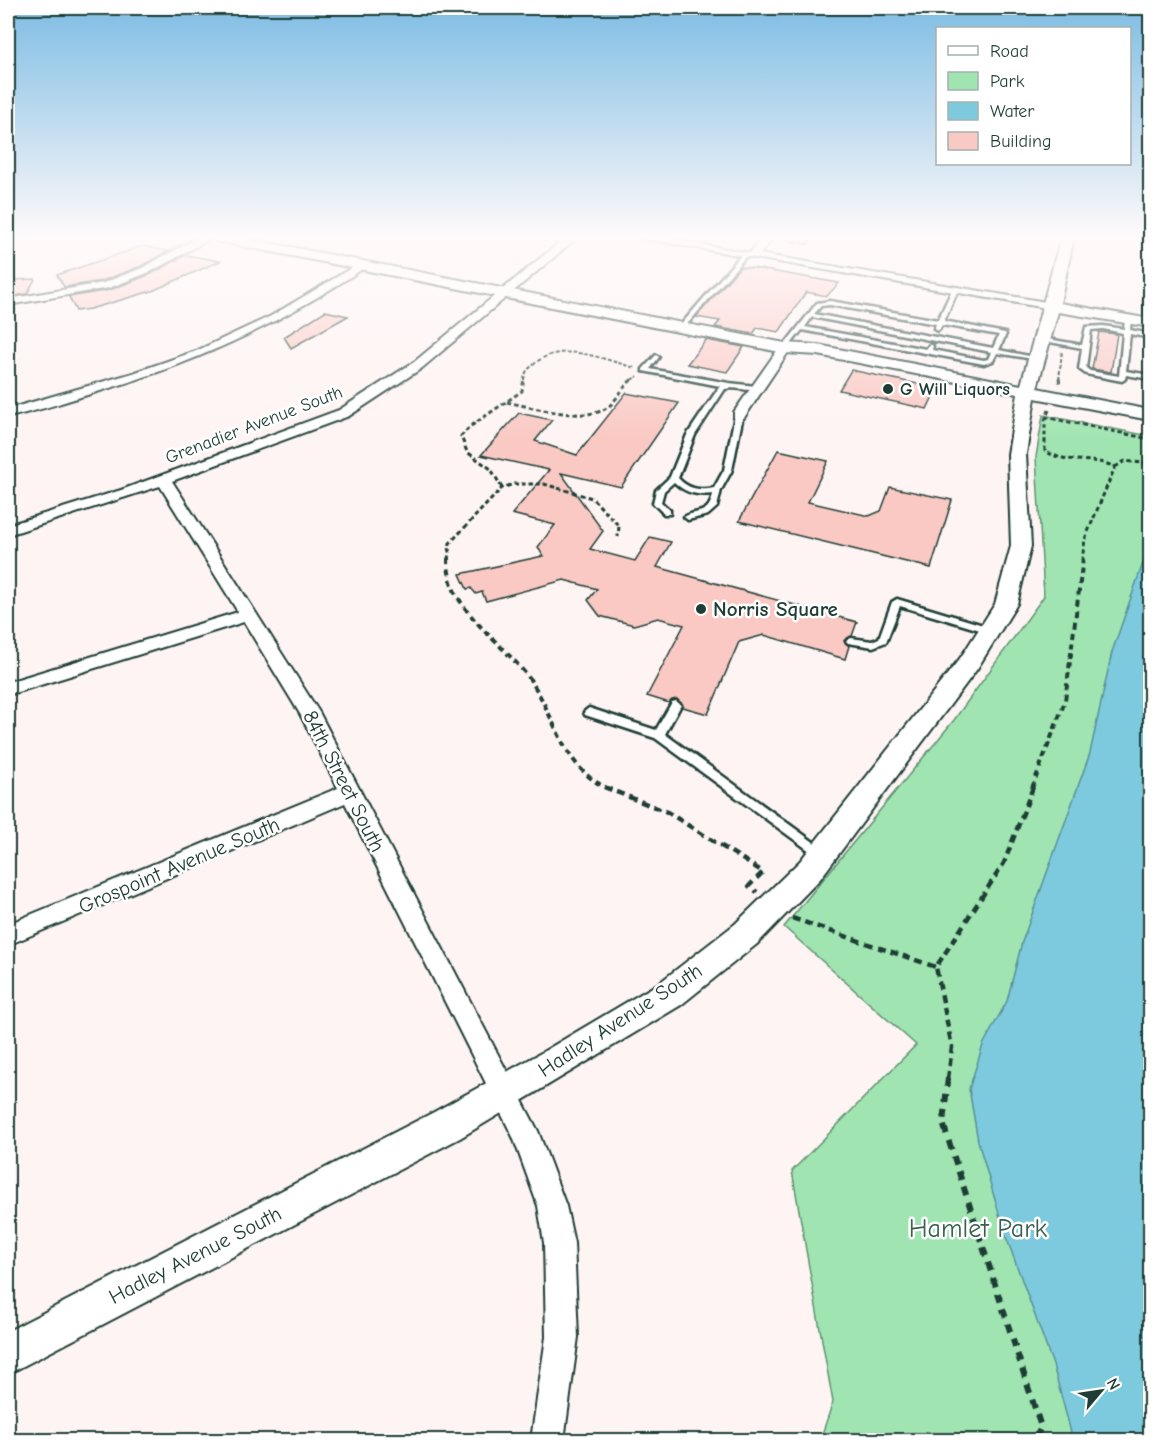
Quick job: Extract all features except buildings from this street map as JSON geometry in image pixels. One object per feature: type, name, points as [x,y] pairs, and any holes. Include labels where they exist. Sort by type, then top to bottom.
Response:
[{"type":"street","points":[[8,413],[106,387],[217,346],[271,320],[296,305]]},
{"type":"street","name":"Grenadier Avenue South","points":[[8,530],[164,480],[344,413],[418,365],[492,305]]},
{"type":"street","points":[[560,305],[785,348],[817,362],[1150,416]]},
{"type":"street","points":[[1043,305],[1127,325],[1150,326]]},
{"type":"street","name":"Hadley Avenue South","points":[[8,1353],[503,1094],[670,994],[746,934],[804,877],[969,663],[1006,604],[1021,546],[1017,454],[1039,398],[1037,359],[1052,306]]},
{"type":"street","points":[[739,415],[785,348]]},
{"type":"street","points":[[1039,398],[1150,429]]},
{"type":"street","name":"84th Street South","points":[[164,480],[309,712],[524,1131],[552,1206],[559,1243],[562,1337],[547,1440]]},
{"type":"street","points":[[8,689],[247,615]]},
{"type":"street","name":"Grospoint Avenue South","points":[[8,935],[350,792]]},
{"type":"lane","points":[[681,328],[703,305]]},
{"type":"lane","points":[[785,348],[819,305]]},
{"type":"lane","points":[[801,328],[984,362],[991,360],[1002,334],[839,305]]},
{"type":"lane","points":[[928,351],[948,305]]},
{"type":"lane","points":[[1148,305],[1150,326]]},
{"type":"lane","points":[[810,315],[1037,359]]},
{"type":"lane","points":[[1127,325],[1122,379],[1088,373],[1082,369],[1088,328],[1127,325]]},
{"type":"lane","points":[[1042,339],[1085,347]]},
{"type":"lane","points":[[656,357],[645,370],[756,388]]},
{"type":"lane","points":[[1123,372],[1150,377]]},
{"type":"lane","points":[[667,512],[657,503],[657,497],[674,478],[702,416],[727,385]]},
{"type":"lane","points":[[688,517],[709,513],[715,506],[717,490],[728,470],[739,415]]},
{"type":"lane","points":[[674,478],[687,489],[706,493],[717,490]]},
{"type":"lane","points":[[851,641],[873,644],[883,640],[897,602],[990,630]]},
{"type":"lane","points":[[658,735],[676,705]]},
{"type":"lane","points":[[589,712],[658,735],[823,854]]},
{"type":"path","points":[[1063,343],[1058,374],[1061,384],[1039,398],[1045,420],[1045,451],[1053,458],[1065,462],[1106,461],[1115,467]]},
{"type":"path","points":[[502,488],[490,467],[468,456],[461,436],[471,426],[522,391],[525,372],[547,355],[555,352],[645,370]]},
{"type":"path","points":[[507,401],[573,414],[600,413],[607,408],[629,379],[642,374],[645,370]]},
{"type":"path","points":[[1035,1440],[1041,1427],[943,1123],[952,1047],[936,967],[1004,863],[1065,701],[1084,539],[1115,467],[1125,461],[1150,464]]},
{"type":"green space","name":"Hamlet Park","points":[[1043,415],[1150,436],[1150,1440],[820,1440],[833,1402],[792,1171],[916,1045],[784,927],[954,720],[1044,596],[1036,457]]},
{"type":"water","points":[[1150,543],[1150,1440],[1073,1440],[1053,1365],[1004,1231],[978,1141],[969,1089],[983,1045],[1007,1001],[1022,942],[1090,753],[1112,652]]},
{"type":"place","name":"G Will Liquors","points":[[888,389]]},
{"type":"place","name":"Norris Square","points":[[701,609]]}]
